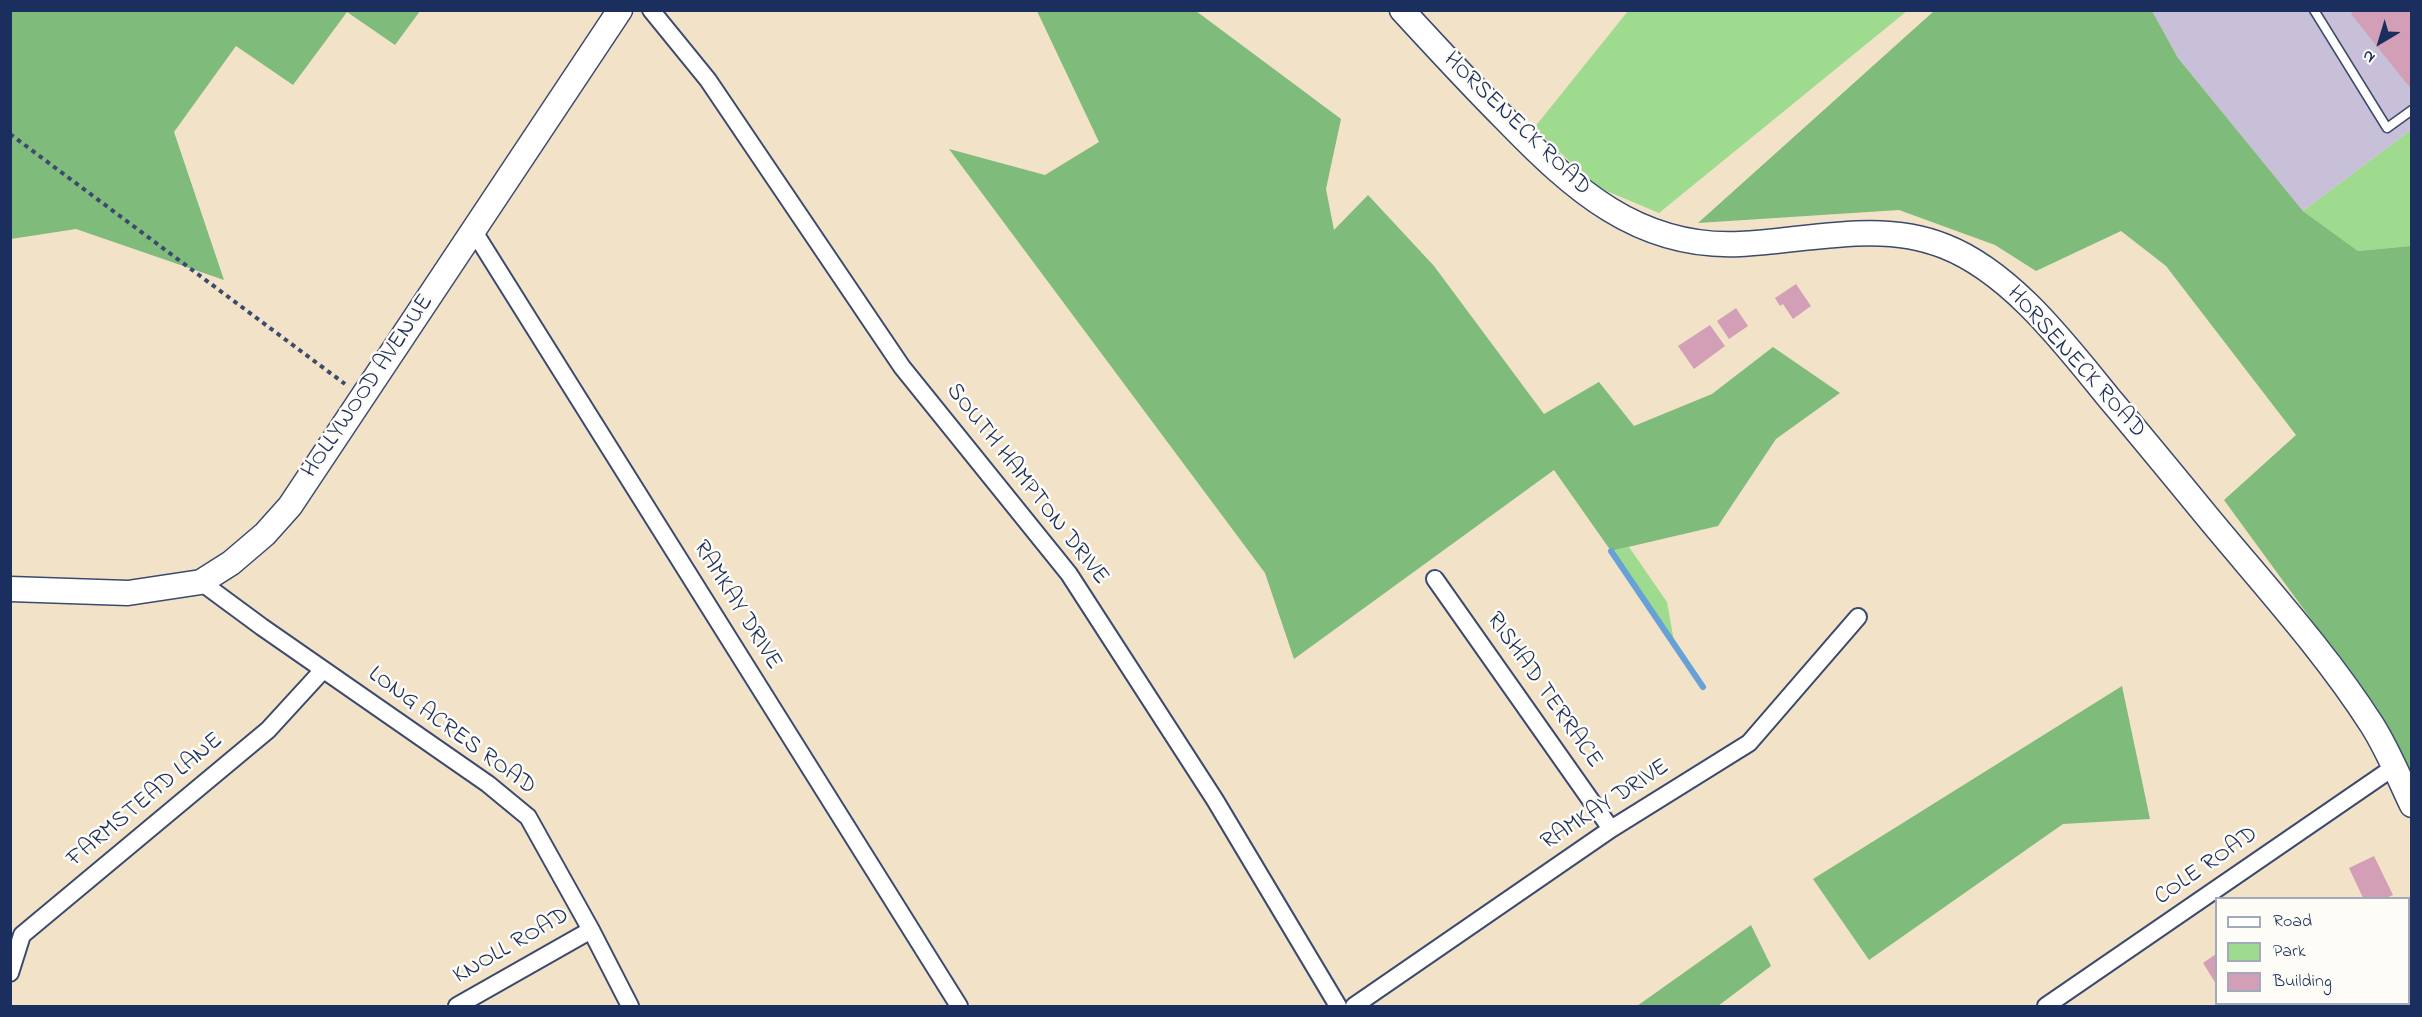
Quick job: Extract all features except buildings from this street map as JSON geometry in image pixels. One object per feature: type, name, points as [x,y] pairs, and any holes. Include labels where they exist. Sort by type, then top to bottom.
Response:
[{"type":"street","name":"HOLLYWOOD AVENUE","points":[[10,589],[128,593],[201,582],[231,563],[265,534],[290,506],[620,10]]},
{"type":"street","name":"SOUTH HAMPTON DRIVE","points":[[651,10],[708,80],[902,367],[1069,574],[1215,800],[1338,1006]]},
{"type":"street","name":"HORSENECK ROAD","points":[[1402,10],[1474,89],[1547,162],[1585,194],[1611,212],[1640,227],[1708,245],[1881,233],[1911,236],[1944,246],[1993,274],[2019,296],[2096,381],[2331,667],[2373,728],[2412,805]]},
{"type":"street","name":"RAMKAY DRIVE","points":[[473,230],[959,1006]]},
{"type":"street","name":"RISHAD TERRACE","points":[[1435,579],[1611,830]]},
{"type":"street","name":"LONG ACRES ROAD","points":[[201,582],[488,784],[528,818],[591,930],[630,1006]]},
{"type":"street","name":"RAMKAY DRIVE","points":[[1354,1006],[1611,830],[1749,743],[1858,617]]},
{"type":"street","name":"FARMSTEAD LANE","points":[[10,973],[22,935],[268,730],[323,670]]},
{"type":"street","name":"COLE ROAD","points":[[2046,1006],[2394,766]]},
{"type":"street","name":"KNOLL ROAD","points":[[457,1006],[591,930]]},
{"type":"lane","points":[[2314,10],[2387,128],[2412,110]]},
{"type":"path","points":[[10,134],[363,397]]},
{"type":"shaded area","points":[[2152,11],[2411,11],[2411,130],[2303,211],[2178,58]]},
{"type":"green space","points":[[10,11],[420,11],[395,45],[347,12],[293,85],[236,46],[174,132],[224,280],[76,229],[11,239]]},
{"type":"green space","points":[[1037,11],[1196,11],[1341,119],[1326,189],[1334,230],[1368,195],[1434,266],[1544,414],[1599,382],[1634,426],[1712,394],[1773,347],[1840,393],[1776,439],[1718,526],[1611,551],[1554,470],[1294,659],[1265,573],[949,149],[1045,175],[1099,142]]},
{"type":"green space","points":[[1628,11],[1907,11],[1659,213],[1597,187],[1534,128]]},
{"type":"green space","points":[[1934,11],[2152,11],[2178,58],[2303,211],[2358,251],[2411,246],[2411,778],[2370,700],[2224,500],[2296,435],[2166,266],[2121,231],[2036,271],[1995,245],[1899,210],[1698,223]]},
{"type":"green space","points":[[2411,130],[2411,246],[2358,251],[2303,211]]},
{"type":"green space","points":[[1629,547],[1667,602],[1674,641],[1611,551]]},
{"type":"green space","points":[[2122,686],[2150,819],[2063,824],[1869,960],[1813,879]]},
{"type":"green space","points":[[1751,925],[1771,966],[1718,1006],[1637,1006]]},
{"type":"waterway","points":[[1611,551],[1703,687]]}]
